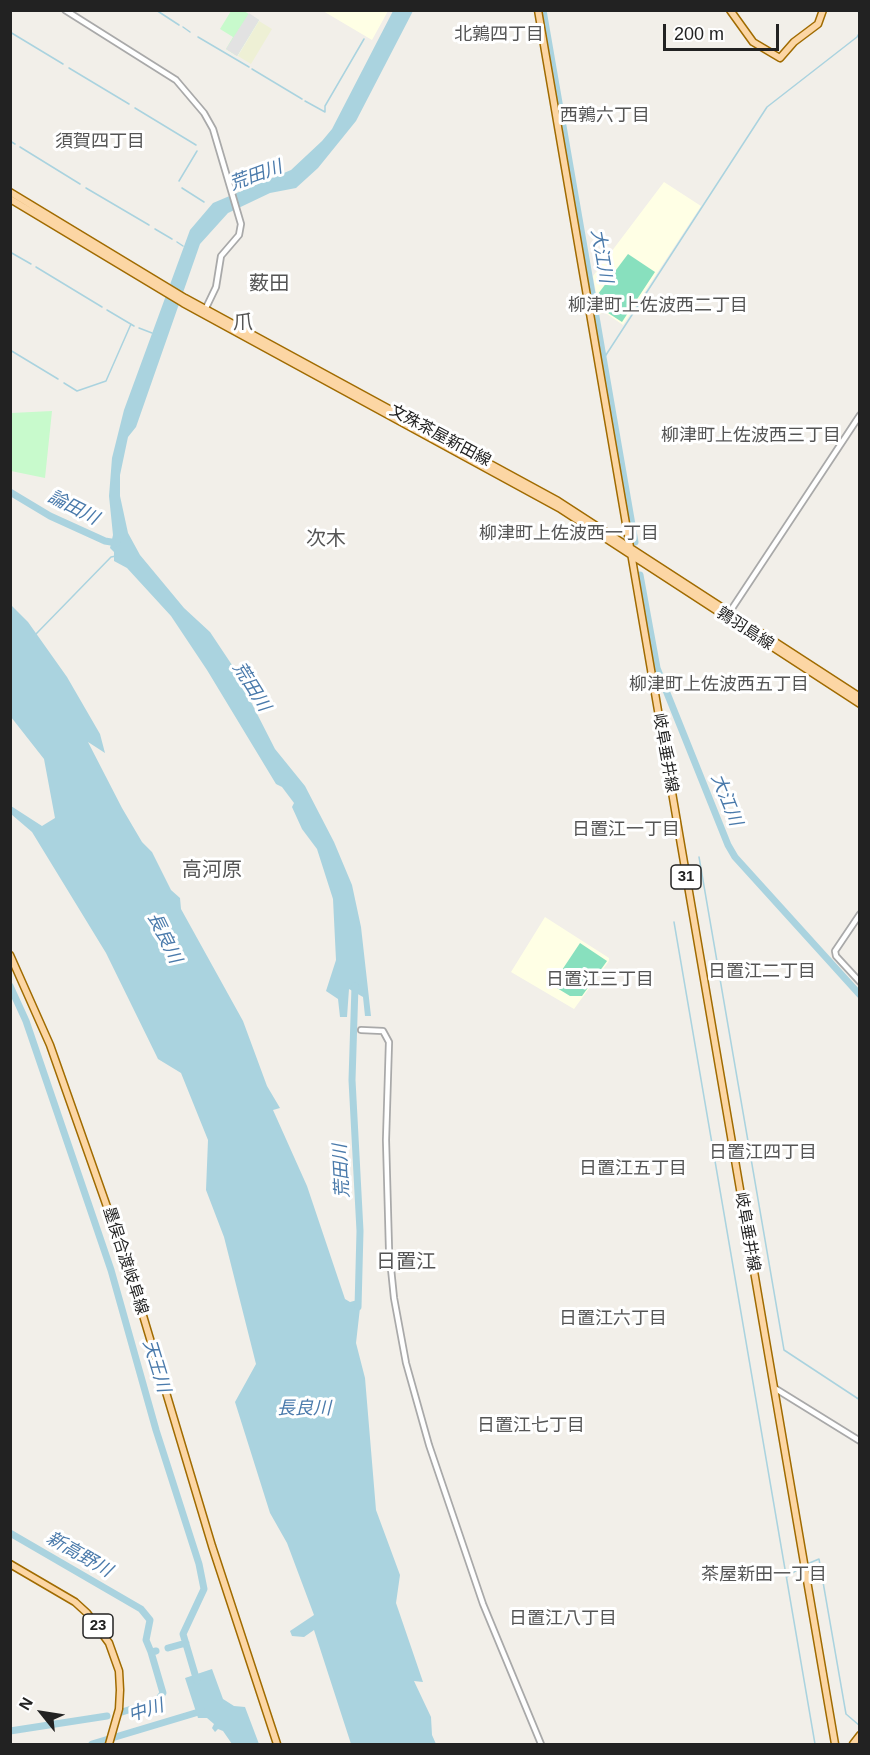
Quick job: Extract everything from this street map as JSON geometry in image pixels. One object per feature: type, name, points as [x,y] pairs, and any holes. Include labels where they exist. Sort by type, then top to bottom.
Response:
[{"type":"main road","name":"岐阜垂井線","points":[[538,10],[835,1744]]},
{"type":"main road","points":[[730,10],[759,47],[780,58],[794,42],[818,24],[823,10]]},
{"type":"main road","name":"文殊茶屋新田線","points":[[10,192],[155,284]]},
{"type":"main road","name":"文殊茶屋新田線","points":[[10,199],[184,301],[539,496],[631,551]]},
{"type":"main road","name":"鶉羽島線","points":[[631,551],[860,704]]},
{"type":"main road","points":[[728,614],[860,697]]},
{"type":"main road","name":"墨俣合渡岐阜線","points":[[10,955],[50,1045],[130,1272],[212,1546],[276,1744]]},
{"type":"main road","name":"23","points":[[10,1564],[75,1602],[87,1613],[109,1643],[118,1671],[120,1690],[114,1729],[109,1744]]},
{"type":"main road","points":[[853,1744],[860,1735]]},
{"type":"street","points":[[65,10],[165,71],[185,88],[213,129],[241,230],[221,256],[216,287],[205,312]]},
{"type":"street","points":[[728,614],[860,415]]},
{"type":"street","points":[[860,914],[835,951],[836,956],[860,982]]},
{"type":"street","points":[[361,1030],[383,1031],[389,1042],[387,1140],[389,1249],[394,1299],[406,1363],[429,1445],[483,1604],[541,1744]]},
{"type":"street","points":[[776,1389],[860,1441]]},
{"type":"shaded area","points":[[323,11],[388,11],[372,40]]},
{"type":"shaded area","points":[[249,13],[259,20],[237,56],[226,49]]},
{"type":"shaded area","points":[[259,21],[272,29],[251,64],[238,56]]},
{"type":"shaded area","points":[[664,182],[701,206],[623,325],[604,312],[600,314],[593,276]]},
{"type":"shaded area","points":[[545,917],[609,958],[574,1009],[511,972]]},
{"type":"green space","points":[[231,11],[244,11],[259,20],[237,56],[226,49],[233,37],[220,29]]},
{"type":"green space","points":[[628,254],[655,272],[622,322],[605,311],[601,313],[598,294]]},
{"type":"green space","points":[[52,411],[45,478],[11,471],[11,413]]},
{"type":"green space","points":[[580,943],[607,961],[582,996],[570,996],[552,985]]},
{"type":"water","points":[[393,11],[413,11],[356,121],[318,168],[296,188],[270,193],[228,213],[200,244],[136,427],[128,437],[120,475],[120,496],[128,533],[140,555],[184,608],[210,632],[248,689],[251,702],[275,749],[305,786],[334,842],[352,885],[361,927],[371,1016],[365,1016],[363,997],[349,989],[347,1017],[340,1017],[338,999],[326,991],[336,960],[333,899],[317,849],[302,829],[292,807],[294,803],[282,787],[276,784],[207,670],[171,616],[127,568],[114,561],[114,552],[110,548],[113,535],[109,496],[112,458],[124,410],[190,230],[213,203],[291,170],[322,141],[332,129]]},
{"type":"water","name":"長良川","points":[[11,605],[28,622],[67,677],[100,734],[105,753],[88,742],[142,842],[152,852],[171,890],[180,898],[181,909],[243,1021],[267,1086],[280,1108],[273,1110],[307,1186],[345,1299],[350,1302],[361,1299],[356,1343],[365,1378],[376,1510],[400,1575],[396,1603],[423,1682],[414,1681],[431,1717],[432,1735],[436,1744],[351,1744],[314,1630],[304,1637],[292,1636],[290,1631],[314,1615],[287,1543],[270,1513],[235,1402],[256,1364],[224,1237],[206,1190],[208,1140],[181,1073],[158,1059],[106,953],[32,832],[11,814],[11,806],[42,826],[55,818],[44,759],[11,717]]},
{"type":"water","points":[[212,1669],[223,1699],[234,1706],[245,1707],[259,1744],[232,1744],[223,1731],[218,1729],[215,1732],[212,1728],[214,1724],[207,1718],[198,1718],[185,1678]]},
{"type":"waterway","points":[[156,10],[179,25]]},
{"type":"waterway","name":"大江川","points":[[543,10],[635,542]]},
{"type":"waterway","points":[[858,10],[860,18]]},
{"type":"waterway","points":[[183,27],[190,32]]},
{"type":"waterway","points":[[10,32],[63,64]]},
{"type":"waterway","points":[[604,358],[767,107],[857,37],[860,32]]},
{"type":"waterway","points":[[198,37],[249,67]]},
{"type":"waterway","points":[[325,112],[325,106],[364,39]]},
{"type":"waterway","points":[[69,68],[129,104]]},
{"type":"waterway","points":[[252,69],[302,99]]},
{"type":"waterway","points":[[305,101],[325,112]]},
{"type":"waterway","points":[[135,108],[196,145]]},
{"type":"waterway","points":[[10,141],[15,144]]},
{"type":"waterway","points":[[20,147],[80,184]]},
{"type":"waterway","points":[[179,181],[197,151]]},
{"type":"waterway","points":[[86,188],[149,225]]},
{"type":"waterway","points":[[182,188],[204,202]]},
{"type":"waterway","points":[[155,229],[172,239]]},
{"type":"waterway","points":[[177,242],[183,246]]},
{"type":"waterway","points":[[10,252],[31,264]]},
{"type":"waterway","points":[[36,267],[102,307]]},
{"type":"waterway","points":[[107,310],[134,326]]},
{"type":"waterway","points":[[64,383],[77,391],[106,381],[131,324]]},
{"type":"waterway","points":[[139,328],[152,333]]},
{"type":"waterway","points":[[10,350],[58,379]]},
{"type":"waterway","name":"論田川","points":[[10,492],[50,516],[105,541],[117,543]]},
{"type":"waterway","points":[[36,634],[111,557],[116,556]]},
{"type":"waterway","name":"大江川","points":[[640,575],[657,668],[728,845],[735,857],[860,995]]},
{"type":"waterway","points":[[699,857],[784,1350],[860,1400]]},
{"type":"waterway","points":[[674,922],[815,1744]]},
{"type":"waterway","name":"天王川","points":[[10,986],[26,1021],[111,1270],[156,1430],[199,1564],[204,1589],[183,1634],[197,1681]]},
{"type":"waterway","name":"荒田川","points":[[355,986],[352,1080],[360,1231],[358,1307]]},
{"type":"waterway","name":"新高野川","points":[[10,1533],[141,1609],[150,1620],[146,1640],[151,1652],[156,1651]]},
{"type":"waterway","points":[[807,1564],[819,1559],[846,1714],[860,1726]]},
{"type":"waterway","points":[[787,1577],[803,1566]]},
{"type":"waterway","points":[[168,1648],[186,1643]]},
{"type":"waterway","points":[[122,1712],[157,1701],[163,1693],[151,1652]]},
{"type":"waterway","name":"中川","points":[[92,1744],[202,1711]]},
{"type":"waterway","points":[[10,1731],[107,1716]]},
{"type":"district","name":"北鶉四丁目","points":[[499,35]]},
{"type":"district","name":"西鶉六丁目","points":[[605,116]]},
{"type":"district","name":"須賀四丁目","points":[[100,142]]},
{"type":"district","name":"薮田","points":[[269,284]]},
{"type":"district","name":"柳津町上佐波西二丁目","points":[[658,306]]},
{"type":"district","name":"爪","points":[[243,323]]},
{"type":"district","name":"柳津町上佐波西三丁目","points":[[751,436]]},
{"type":"district","name":"柳津町上佐波西一丁目","points":[[569,534]]},
{"type":"district","name":"次木","points":[[326,539]]},
{"type":"district","name":"柳津町上佐波西五丁目","points":[[719,685]]},
{"type":"district","name":"日置江一丁目","points":[[626,830]]},
{"type":"district","name":"高河原","points":[[212,870]]},
{"type":"district","name":"日置江二丁目","points":[[762,972]]},
{"type":"district","name":"日置江三丁目","points":[[600,980]]},
{"type":"district","name":"日置江四丁目","points":[[763,1153]]},
{"type":"district","name":"日置江五丁目","points":[[633,1169]]},
{"type":"district","name":"日置江","points":[[406,1262]]},
{"type":"district","name":"日置江六丁目","points":[[613,1319]]},
{"type":"district","name":"日置江七丁目","points":[[531,1426]]},
{"type":"district","name":"茶屋新田一丁目","points":[[764,1575]]},
{"type":"district","name":"日置江八丁目","points":[[563,1619]]}]
